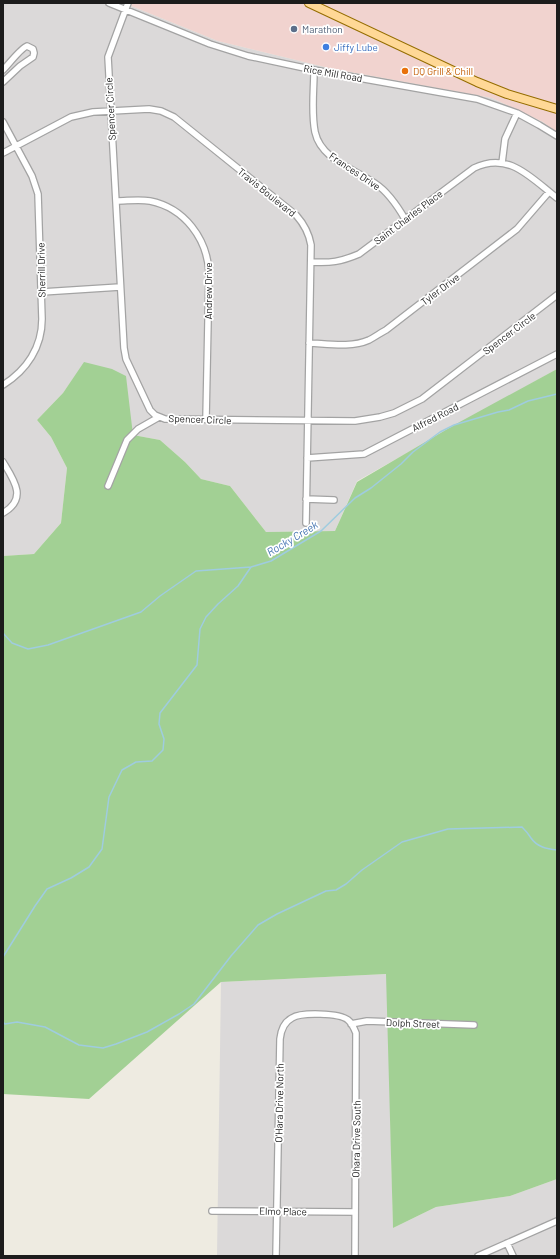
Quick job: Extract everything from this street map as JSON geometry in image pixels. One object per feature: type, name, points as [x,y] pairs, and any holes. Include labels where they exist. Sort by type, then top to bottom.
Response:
[{"type":"main road","points":[[309,3],[477,82],[507,94],[557,109]]},
{"type":"street","name":"Rice Mill Road","points":[[109,3],[224,49],[286,65],[477,98],[517,113],[539,124],[557,136]]},
{"type":"street","name":"Spencer Circle","points":[[128,3],[108,57],[120,287],[126,358],[151,412],[159,417],[165,418],[355,422],[367,420],[401,410],[422,399],[557,295]]},
{"type":"street","points":[[3,70],[17,56],[22,48],[29,46],[33,49],[33,57],[20,66],[3,82]]},
{"type":"street","name":"Frances Drive","points":[[314,70],[315,133],[322,146],[328,154],[338,161],[377,184],[385,192],[405,219]]},
{"type":"street","name":"Travis Boulevard","points":[[3,153],[71,117],[92,112],[111,110],[161,111],[174,118],[296,215],[304,225],[310,237],[311,262],[306,523]]},
{"type":"street","points":[[517,113],[504,139],[502,162],[521,170],[557,198]]},
{"type":"street","name":"Sherrill Drive","points":[[3,122],[32,176],[38,194],[42,292],[42,324],[38,345],[26,365],[16,376],[3,385]]},
{"type":"street","name":"Saint Charles Place","points":[[311,262],[333,263],[359,254],[474,168],[491,162],[502,162]]},
{"type":"street","name":"Tyler Drive","points":[[309,343],[341,345],[356,343],[369,340],[386,330],[517,230],[549,192]]},
{"type":"street","name":"Andrew Drive","points":[[116,201],[151,201],[171,208],[187,220],[198,233],[208,258],[209,272],[206,419]]},
{"type":"street","points":[[42,292],[120,287]]},
{"type":"street","name":"Alfred Road","points":[[307,458],[364,454],[557,354]]},
{"type":"street","points":[[108,486],[128,440],[138,428],[159,417]]},
{"type":"street","points":[[3,462],[16,486],[17,492],[14,504],[10,509],[3,513]]},
{"type":"street","points":[[306,499],[334,500]]},
{"type":"street","name":"O’Hara Drive North","points":[[276,1256],[280,1039],[283,1028],[292,1018],[302,1015],[340,1016],[352,1024]]},
{"type":"street","name":"Dolph Street","points":[[352,1024],[367,1022],[474,1024]]},
{"type":"street","name":"Ohara Drive South","points":[[352,1024],[356,1033],[355,1256]]},
{"type":"street","name":"Elmo Place","points":[[212,1210],[355,1212]]},
{"type":"street","points":[[478,1256],[557,1221]]},
{"type":"street","points":[[507,1243],[513,1256]]},
{"type":"shaded area","points":[[3,3],[124,3],[218,41],[329,68],[492,98],[543,122],[557,133],[557,369],[357,481],[335,531],[266,532],[230,486],[201,479],[185,462],[160,440],[133,435],[84,363],[63,393],[37,420],[51,437],[67,468],[61,523],[34,554],[3,556]]},
{"type":"shaded area","points":[[124,3],[557,3],[557,133],[543,122],[492,98],[329,68],[218,41]]},
{"type":"shaded area","points":[[387,974],[393,1228],[436,1207],[510,1196],[557,1179],[557,1256],[217,1256],[221,982]]},
{"type":"green space","points":[[84,362],[112,369],[126,376],[133,435],[160,440],[185,462],[201,479],[230,486],[266,532],[335,531],[357,482],[456,424],[557,369],[557,1179],[510,1196],[436,1207],[393,1228],[386,974],[221,982],[89,1099],[3,1094],[3,556],[34,554],[61,523],[67,468],[51,437],[37,420],[63,393]]},
{"type":"waterway","name":"Rocky Creek","points":[[3,633],[12,643],[28,649],[48,645],[141,612],[160,596],[196,571],[251,567],[271,561],[321,531],[355,498],[371,488],[401,464],[413,452],[440,432],[454,425],[509,410],[528,401],[557,394]]},
{"type":"waterway","name":"Rocky Creek","points":[[3,957],[47,889],[71,878],[89,867],[102,849],[109,797],[122,770],[136,762],[152,761],[163,750],[164,739],[159,724],[160,713],[197,665],[200,629],[206,617],[238,586],[251,567]]},
{"type":"waterway","points":[[3,1022],[5,1024],[17,1022],[45,1027],[79,1045],[103,1048],[116,1044],[147,1032],[194,1004],[231,956],[258,925],[277,914],[326,891],[336,890],[402,842],[448,829],[522,827],[536,844],[557,850]]},
{"type":"place","name":"Marathon","points":[[294,29]]},
{"type":"place","name":"Jiffy Lube","points":[[326,47]]},
{"type":"place","name":"DQ Grill & Chill","points":[[405,71]]}]
